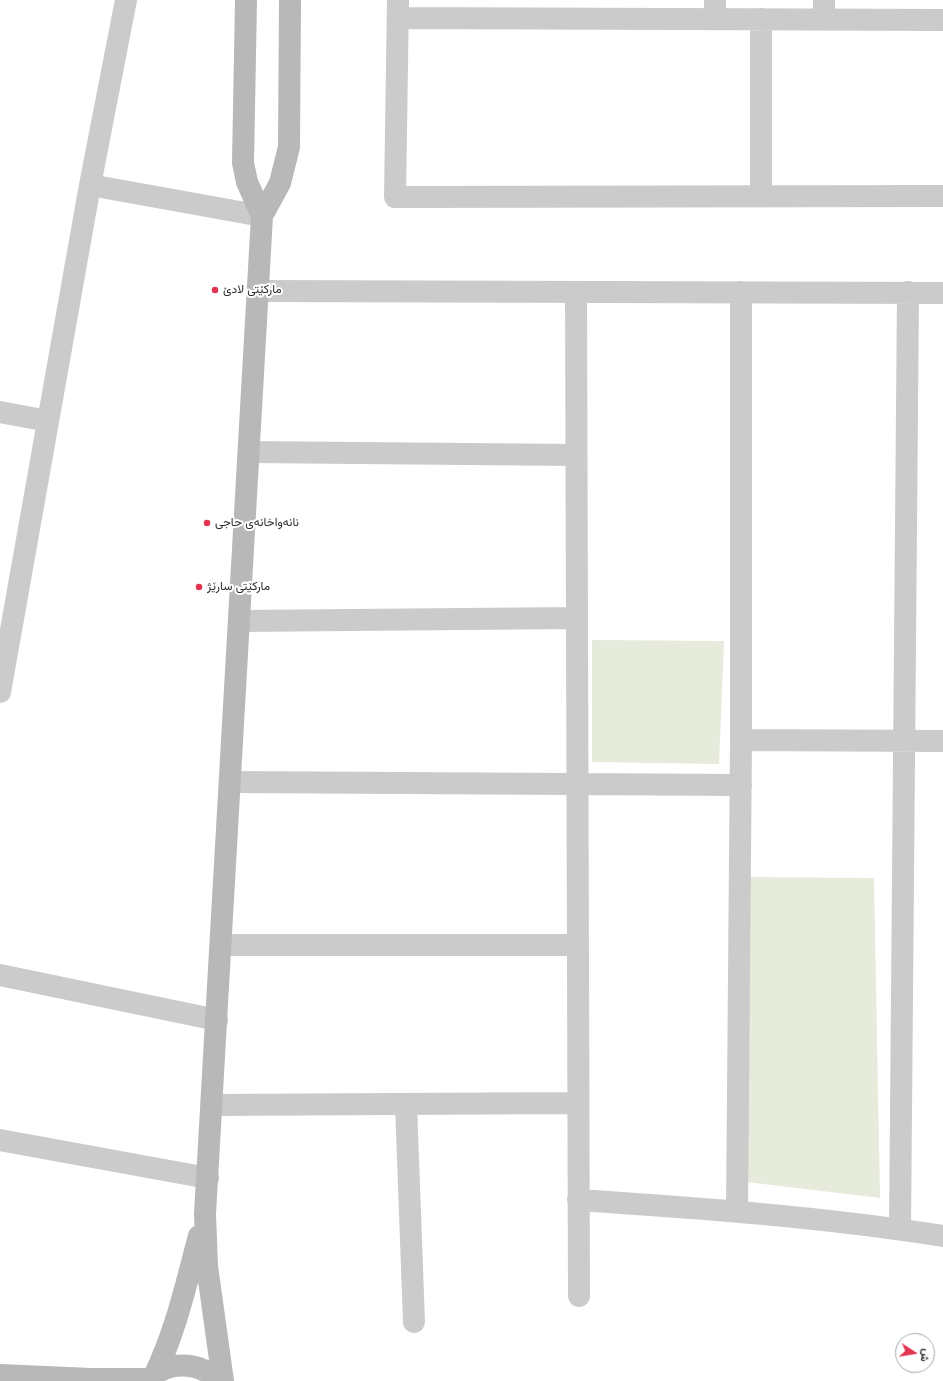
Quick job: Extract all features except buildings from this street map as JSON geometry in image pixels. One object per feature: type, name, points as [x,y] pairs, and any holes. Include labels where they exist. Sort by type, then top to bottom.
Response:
[{"type":"street","points":[[0,692],[90,185],[126,0]]},
{"type":"street","points":[[246,0],[243,163],[253,200],[262,216]]},
{"type":"street","points":[[223,1381],[207,1266],[205,1214],[262,216],[280,183],[289,147],[290,0]]},
{"type":"street","points":[[943,20],[824,10],[761,19],[715,10],[398,9],[395,197],[943,196]]},
{"type":"street","points":[[761,19],[761,196]]},
{"type":"street","points":[[90,185],[262,216]]},
{"type":"street","points":[[258,291],[943,292]]},
{"type":"street","points":[[576,292],[576,784],[579,1296]]},
{"type":"street","points":[[737,1210],[741,785],[741,292]]},
{"type":"street","points":[[900,1229],[906,741],[908,292]]},
{"type":"street","points":[[0,412],[48,421]]},
{"type":"street","points":[[249,452],[576,454]]},
{"type":"street","points":[[239,620],[576,618]]},
{"type":"street","points":[[741,740],[943,742]]},
{"type":"street","points":[[230,782],[741,785]]},
{"type":"street","points":[[221,945],[577,945]]},
{"type":"street","points":[[0,975],[217,1020]]},
{"type":"street","points":[[212,1105],[578,1103]]},
{"type":"street","points":[[406,1104],[414,1322]]},
{"type":"street","points":[[0,1140],[208,1178]]},
{"type":"street","points":[[578,1200],[737,1210],[900,1229],[943,1236]]},
{"type":"street","points":[[151,1379],[167,1348],[177,1320],[205,1214]]},
{"type":"street","points":[[0,1375],[151,1379],[167,1368],[183,1365],[198,1367],[212,1374],[219,1381]]},
{"type":"shaded area","points":[[592,640],[724,641],[719,764],[592,762]]},
{"type":"shaded area","points":[[746,877],[874,878],[880,1198],[746,1182]]},
{"type":"place","name":"ماركێتی لادێ","points":[[215,290]]},
{"type":"place","name":"نانەواخانەی حاجی","points":[[207,523]]},
{"type":"place","name":"مارکێتی سارێژ","points":[[199,587]]}]
